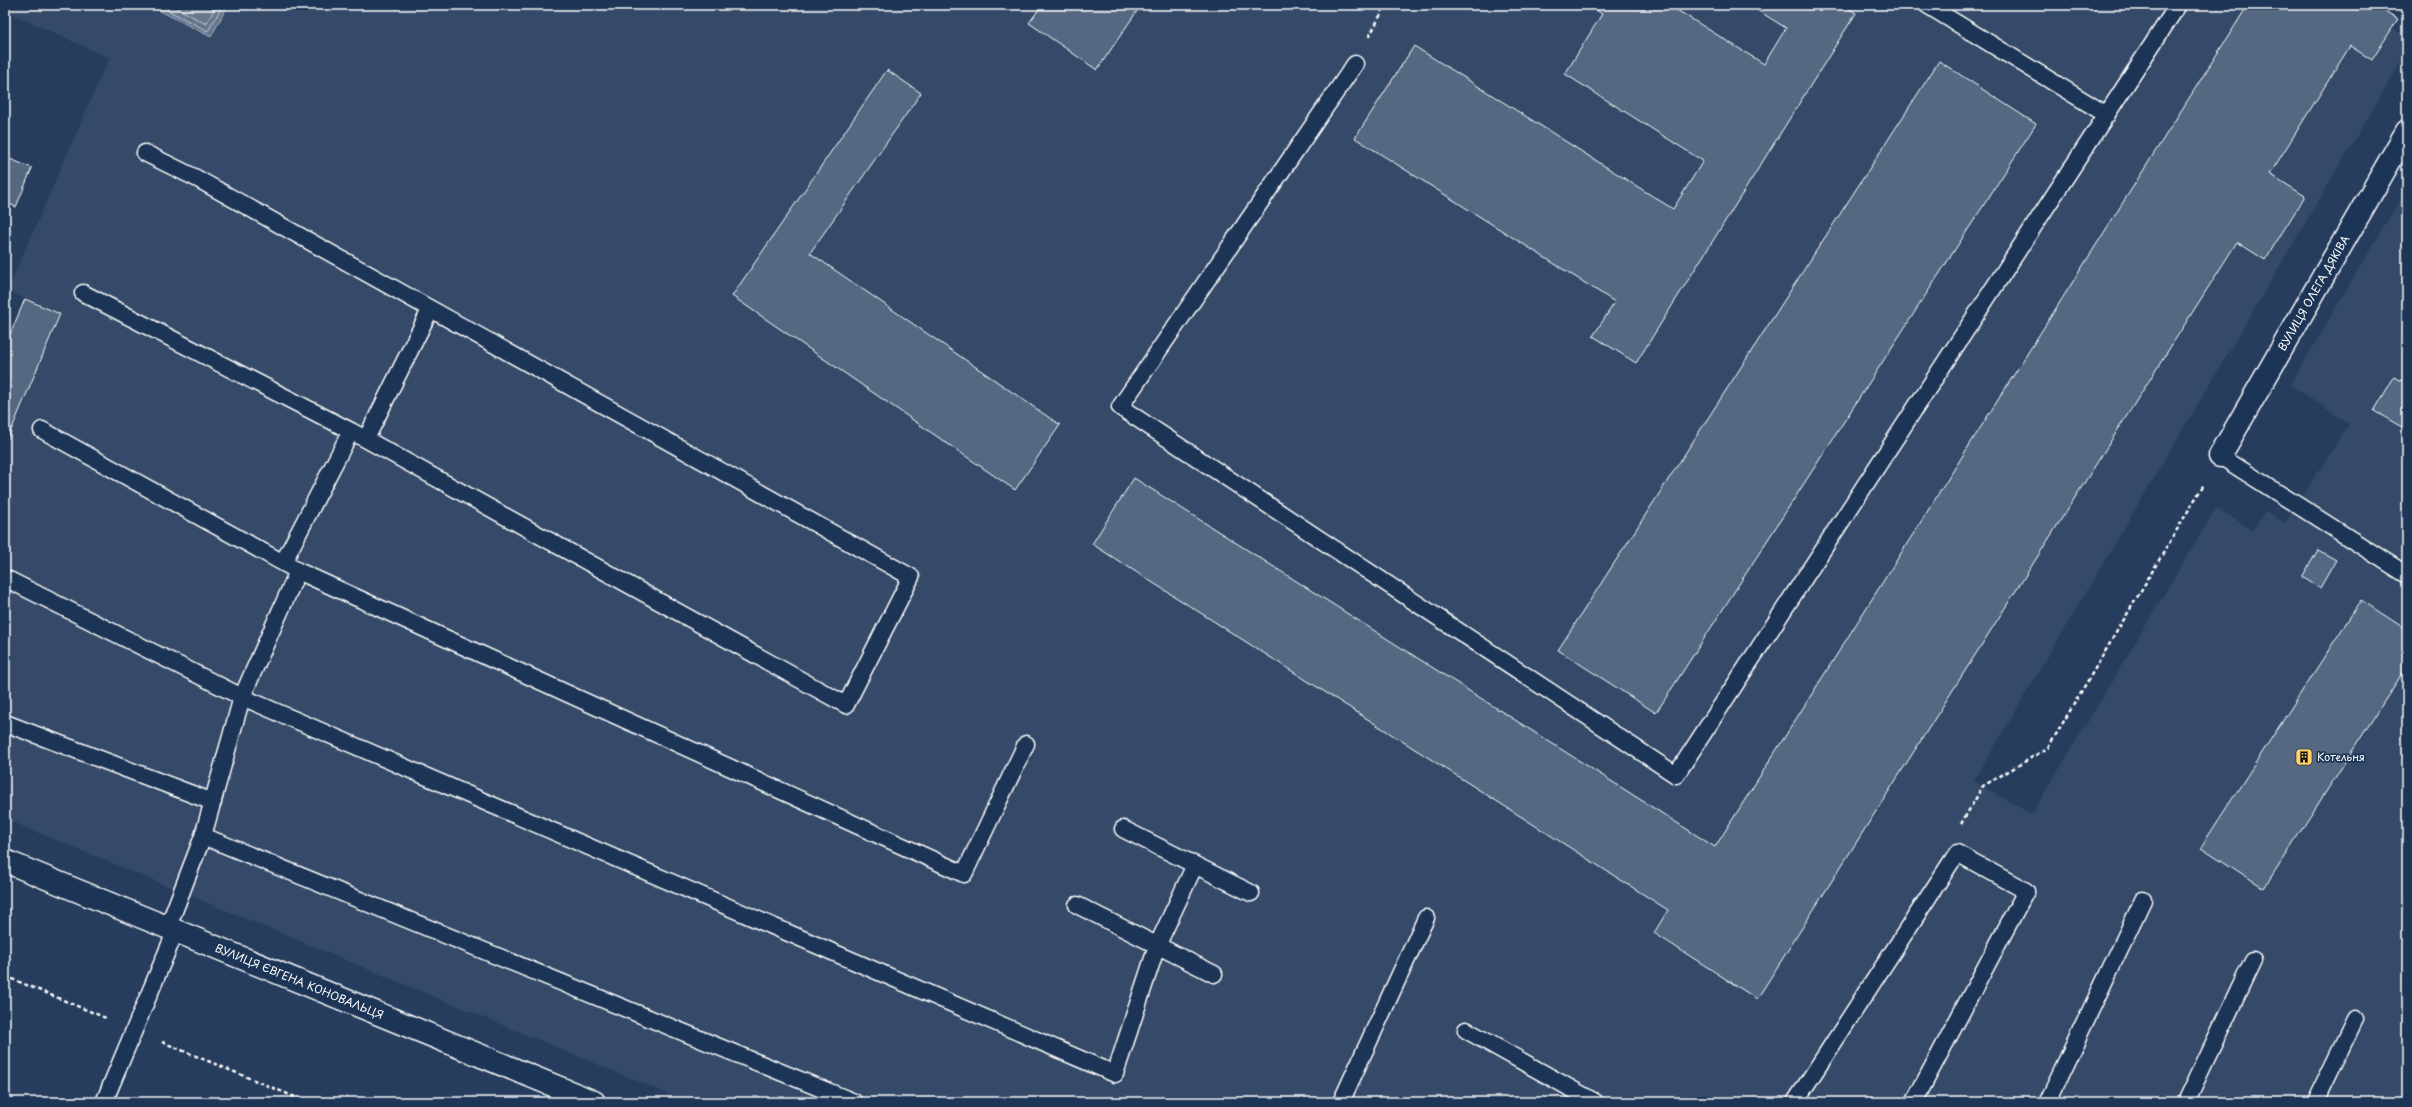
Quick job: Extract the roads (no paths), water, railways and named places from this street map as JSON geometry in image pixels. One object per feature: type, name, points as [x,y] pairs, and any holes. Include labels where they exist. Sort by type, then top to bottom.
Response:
[{"type":"street","name":"ВУЛИЦЯ ОЛЕГА ДЯКІВА","points":[[2220,456],[2407,131]]},
{"type":"street","name":"ВУЛИЦЯ ЄВГЕНА КОНОВАЛЬЦЯ","points":[[5,861],[172,929],[561,1096],[594,1102]]},
{"type":"lane","points":[[1927,5],[2107,115]]},
{"type":"lane","points":[[1355,64],[1120,407],[1676,775],[2178,5]]},
{"type":"lane","points":[[83,293],[350,430],[846,705],[911,577],[430,310],[196,178],[145,153]]},
{"type":"lane","points":[[366,439],[430,310]]},
{"type":"lane","points":[[42,430],[298,571],[964,874],[1026,744]]},
{"type":"lane","points":[[283,563],[350,430]]},
{"type":"lane","points":[[2220,456],[2407,575]]},
{"type":"lane","points":[[104,1102],[172,929],[203,836],[242,697],[298,571]]},
{"type":"lane","points":[[5,578],[242,697],[1115,1074],[1157,946],[1195,865]]},
{"type":"lane","points":[[5,723],[213,802]]},
{"type":"lane","points":[[1124,829],[1251,893]]},
{"type":"lane","points":[[203,836],[854,1102]]},
{"type":"lane","points":[[1795,1102],[1957,854],[2026,891],[1914,1102]]},
{"type":"lane","points":[[2047,1102],[2143,900]]},
{"type":"lane","points":[[1078,905],[1214,974]]},
{"type":"lane","points":[[1341,1102],[1426,918]]},
{"type":"lane","points":[[2186,1102],[2253,960]]},
{"type":"lane","points":[[2316,1102],[2355,1019]]},
{"type":"lane","points":[[1466,1030],[1595,1102]]},
{"type":"water","points":[[163,5],[228,5],[211,37],[160,11]]},
{"type":"place","name":"Котельня","points":[[2304,757]]}]
